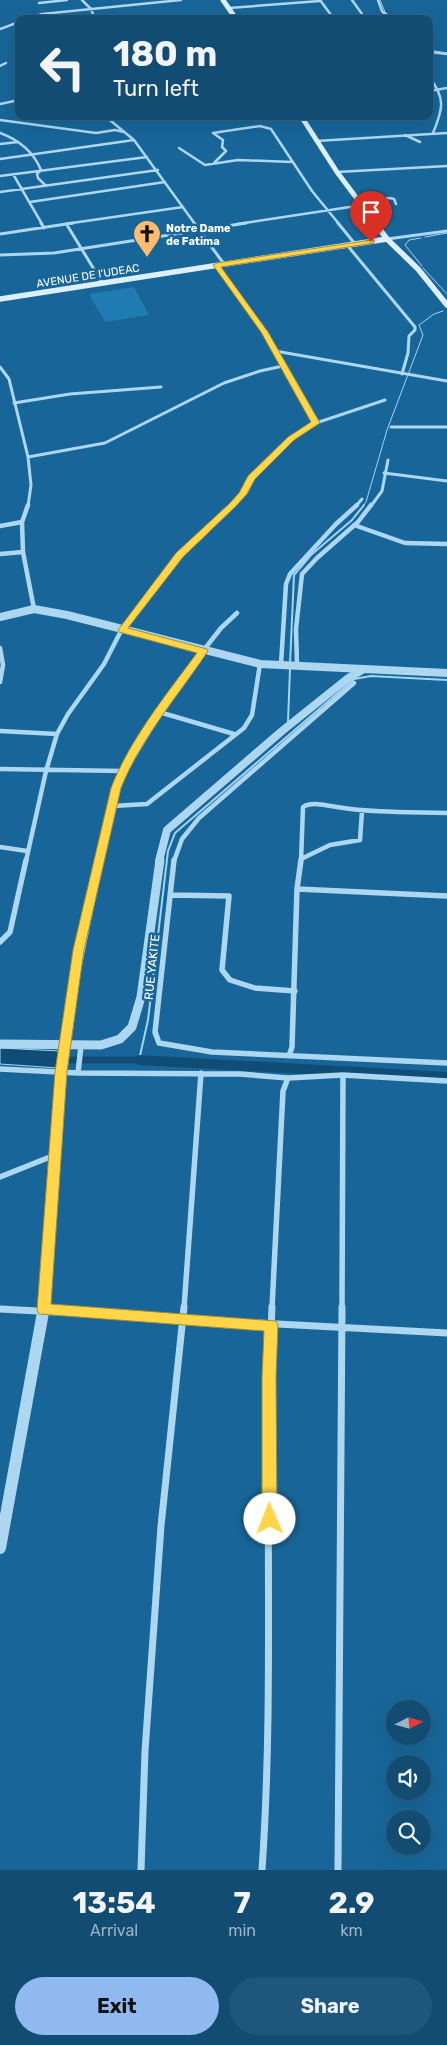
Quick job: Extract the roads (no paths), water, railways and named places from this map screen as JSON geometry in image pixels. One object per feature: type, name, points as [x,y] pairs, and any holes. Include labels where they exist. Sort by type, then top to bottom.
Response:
[{"type":"main road","points":[[223,0],[233,15]]},
{"type":"main road","points":[[303,120],[337,172],[387,239],[418,269],[447,305]]},
{"type":"main road","name":"AVENUE DE I'UDEAC","points":[[0,299],[387,239]]},
{"type":"street","points":[[39,3],[67,0]]},
{"type":"street","points":[[82,0],[93,15]]},
{"type":"street","points":[[39,15],[181,0]]},
{"type":"street","points":[[352,0],[362,15]]},
{"type":"street","points":[[378,0],[382,11],[386,15]]},
{"type":"street","points":[[228,8],[320,1],[331,15]]},
{"type":"street","points":[[0,29],[15,23]]},
{"type":"street","points":[[433,52],[447,54]]},
{"type":"street","points":[[0,66],[6,63]]},
{"type":"street","points":[[433,81],[444,97],[444,104],[433,133]]},
{"type":"street","points":[[433,90],[447,88]]},
{"type":"street","points":[[0,104],[15,101]]},
{"type":"street","points":[[0,120],[96,133],[115,130],[124,132]]},
{"type":"street","points":[[110,120],[134,140],[158,170],[224,264]]},
{"type":"street","points":[[214,163],[226,151],[222,146],[224,140],[213,133],[260,126],[271,129],[327,210],[355,244]]},
{"type":"street","points":[[0,133],[18,142],[34,155],[41,170]]},
{"type":"street","points":[[316,141],[447,133]]},
{"type":"street","points":[[405,135],[420,142]]},
{"type":"street","points":[[0,159],[134,140]]},
{"type":"street","points":[[0,144],[18,142]]},
{"type":"street","points":[[179,148],[186,156],[199,160],[205,165],[238,160],[293,162]]},
{"type":"street","points":[[0,176],[147,157]]},
{"type":"street","points":[[337,172],[447,166]]},
{"type":"street","points":[[41,170],[37,174],[38,178],[46,186]]},
{"type":"street","points":[[0,192],[158,170]]},
{"type":"street","points":[[13,174],[44,228]]},
{"type":"street","points":[[30,202],[166,182]]},
{"type":"street","points":[[0,255],[49,253],[327,210],[390,198],[394,199],[396,204]]},
{"type":"street","points":[[0,234],[183,207]]},
{"type":"street","points":[[67,225],[103,284]]},
{"type":"street","points":[[387,239],[447,231]]},
{"type":"street","points":[[347,246],[415,327],[415,330],[409,336],[408,353],[403,374]]},
{"type":"street","points":[[217,265],[276,351],[316,423]]},
{"type":"street","points":[[276,351],[447,381]]},
{"type":"street","points":[[28,457],[105,443],[224,383],[260,371],[283,366]]},
{"type":"street","points":[[0,367],[9,379],[28,457],[31,485],[29,503],[22,522],[23,552],[34,609]]},
{"type":"street","points":[[14,403],[70,394],[161,387]]},
{"type":"street","points":[[0,942],[10,932],[27,851],[56,734],[104,664],[122,630],[180,555],[233,505],[243,494],[251,478],[291,439],[316,423],[384,400]]},
{"type":"street","points":[[391,427],[447,427]]},
{"type":"street","points":[[296,665],[296,628],[302,574],[363,516],[382,491],[388,460]]},
{"type":"street","points":[[384,473],[447,482]]},
{"type":"street","points":[[283,664],[286,584],[290,574],[306,555],[362,499]]},
{"type":"street","points":[[351,511],[363,516]]},
{"type":"street","points":[[0,526],[22,522]]},
{"type":"street","points":[[354,525],[405,543],[447,544]]},
{"type":"street","points":[[0,554],[23,552]]},
{"type":"street","points":[[0,617],[34,609],[67,615],[260,664],[447,673]]},
{"type":"street","points":[[0,1548],[3,1513],[44,1310],[64,1045],[79,950],[116,788],[123,771],[159,712],[217,633],[237,613]]},
{"type":"street","points":[[0,648],[4,660],[3,674],[0,682]]},
{"type":"street","points":[[113,806],[147,804],[249,722],[260,664]]},
{"type":"street","points":[[0,1044],[102,1045],[120,1039],[132,1027],[137,1016],[162,848],[167,830],[282,731],[347,679],[362,670]]},
{"type":"street","name":"RUE YAKITE","points":[[354,683],[199,818],[183,835],[175,853],[155,1032],[156,1038],[159,1043],[168,1046],[212,1052],[447,1063]]},
{"type":"street","points":[[159,712],[234,734]]},
{"type":"street","points":[[0,731],[56,734]]},
{"type":"street","points":[[0,769],[123,771]]},
{"type":"street","points":[[289,1056],[292,1046],[297,889],[301,859],[303,807],[315,804],[362,811],[447,813]]},
{"type":"street","points":[[301,859],[330,845],[360,840],[362,811]]},
{"type":"street","points":[[0,847],[27,851]]},
{"type":"street","points":[[297,889],[447,896]]},
{"type":"street","points":[[170,895],[229,896],[222,970],[230,980],[255,988],[295,991]]},
{"type":"street","points":[[78,1073],[81,1046]]},
{"type":"street","points":[[0,1069],[78,1073],[268,1075],[288,1078],[343,1075],[447,1081]]},
{"type":"street","points":[[141,1870],[145,1752],[161,1526],[183,1320],[201,1073]]},
{"type":"street","points":[[338,1870],[341,1662],[340,1326],[343,1075]]},
{"type":"street","points":[[262,1870],[267,1797],[270,1533],[269,1377],[283,1091],[288,1078]]},
{"type":"street","points":[[0,1177],[55,1155]]},
{"type":"street","points":[[0,1309],[447,1333]]},
{"type":"waterway","points":[[380,0],[385,12],[388,15]]},
{"type":"waterway","points":[[433,51],[447,53]]},
{"type":"waterway","points":[[425,237],[447,233]]},
{"type":"waterway","points":[[421,238],[409,240],[405,245],[422,266]]},
{"type":"waterway","points":[[423,268],[447,294]]},
{"type":"waterway","points":[[363,506],[366,502],[387,430],[423,335],[419,325],[434,314],[443,311]]},
{"type":"waterway","points":[[290,664],[294,575],[311,555],[352,520],[364,505]]},
{"type":"waterway","points":[[288,722],[290,669]]},
{"type":"waterway","points":[[139,1060],[148,1020],[168,851],[175,833],[354,679],[371,676],[447,680]]},
{"type":"waterway","points":[[60,1060],[139,1060]]},
{"type":"waterway","points":[[139,1060],[447,1077]]},
{"type":"place","name":"Notre Dame de Fatima","points":[[147,258]]}]
